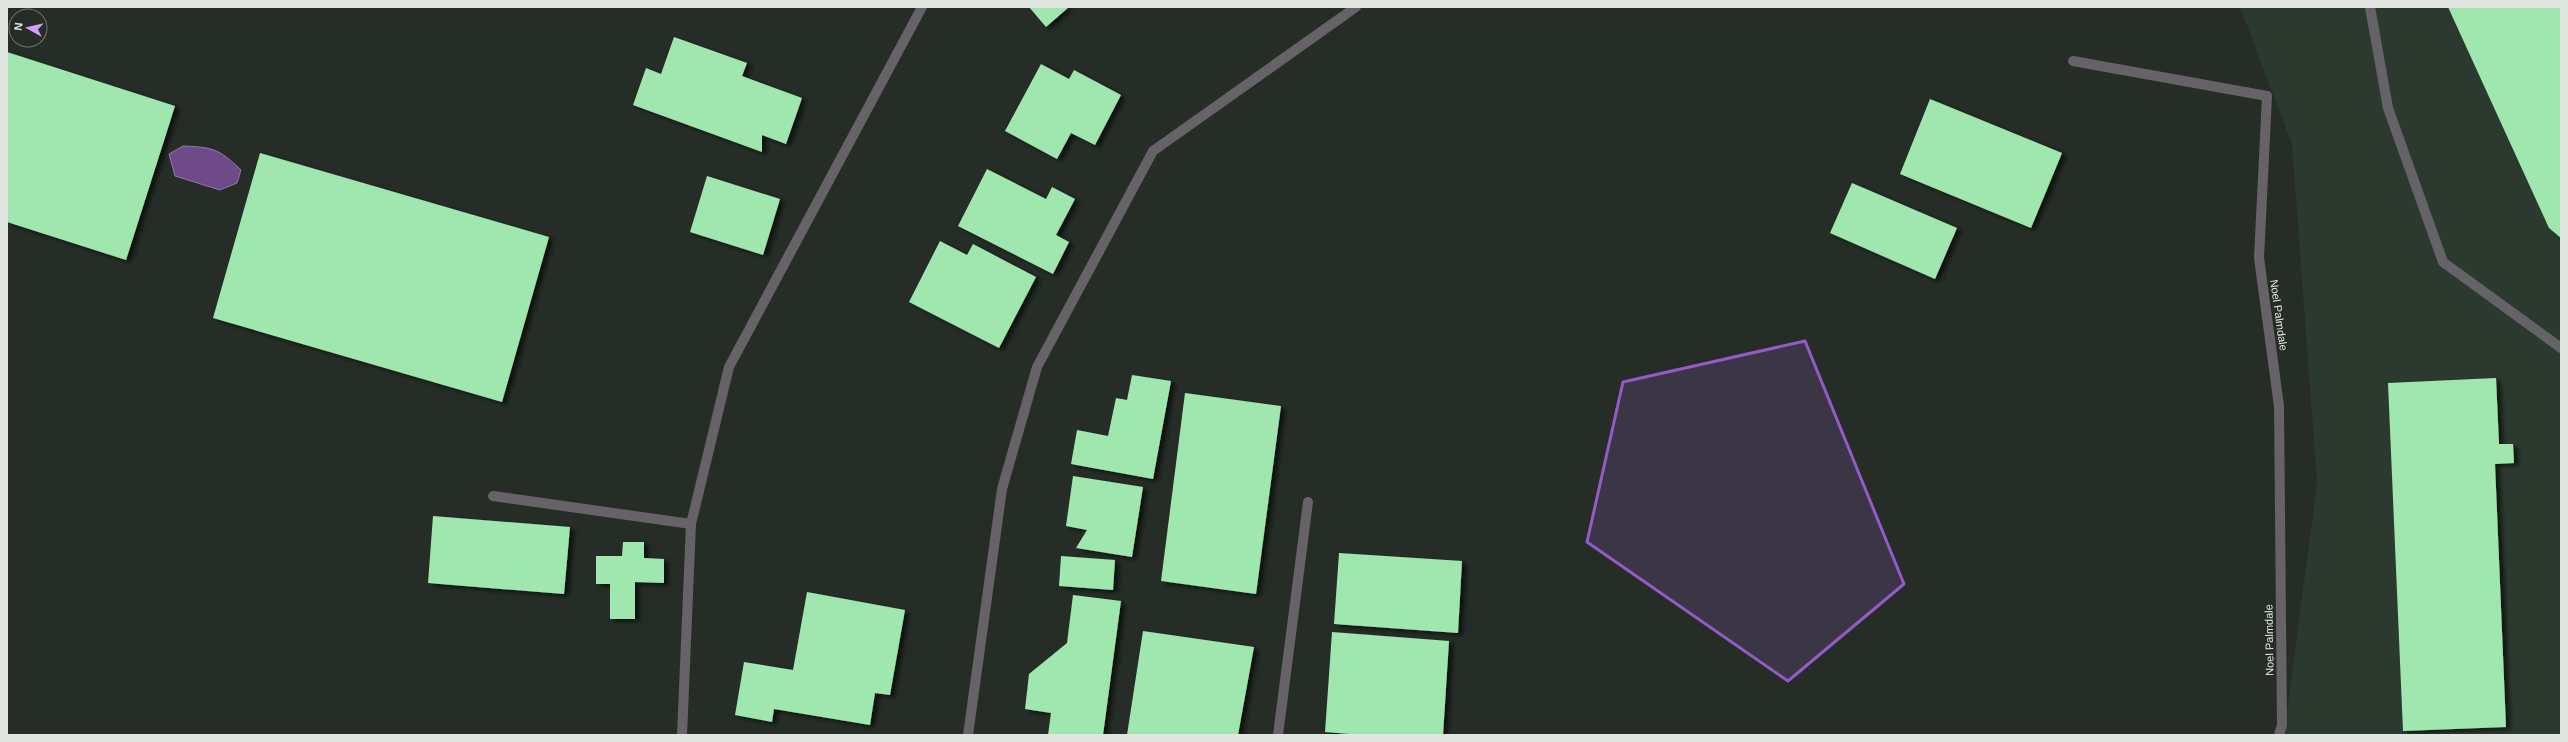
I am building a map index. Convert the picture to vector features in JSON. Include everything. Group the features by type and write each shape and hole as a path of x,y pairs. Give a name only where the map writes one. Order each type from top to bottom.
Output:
{"street":[{"path":"682,735 691,524 729,367 922,7"},
{"path":"968,735 1002,489 1041,360 1153,151 1356,7"},
{"path":"2370,7 2388,108 2443,262 2561,348"},
{"name":"Noel Palmdale","path":"2073,61 2267,96 2259,258 2279,406 2282,725 2279,735"},
{"path":"493,496 691,524"},
{"path":"1278,735 1308,502"}],"highlighted area":[{"path":"1805,341 1904,584 1788,681 1587,542 1623,382"}],"shaded area":[{"path":"2240,7 2561,7 2561,735 2284,735 2317,483 2292,144"},
{"path":"183,146 209,148 221,153 241,170 237,183 220,190 175,176 169,154"}],"building":[{"path":"1029,7 1069,7 1046,27"},
{"path":"2448,7 2561,7 2561,238 2549,228"},
{"path":"674,37 747,63 742,76 802,98 786,144 762,135 762,152 633,105 646,68 661,74"},
{"path":"7,52 175,106 126,260 7,222"},
{"path":"1041,64 1069,79 1074,70 1121,95 1095,145 1071,133 1057,159 1005,131"},
{"path":"1930,99 2062,153 2031,228 1900,174"},
{"path":"260,153 549,237 502,402 213,318"},
{"path":"987,169 1046,199 1052,187 1075,199 1056,235 1069,242 1053,274 958,226"},
{"path":"707,176 780,199 763,255 690,232"},
{"path":"1852,183 1957,228 1935,279 1830,233"},
{"path":"940,241 967,255 973,244 1036,277 999,348 909,302"},
{"path":"1132,375 1171,381 1153,479 1071,464 1077,430 1108,436 1116,398 1127,400"},
{"path":"2496,378 2499,444 2513,444 2514,463 2495,464 2506,727 2403,731 2388,383"},
{"path":"1185,393 1281,406 1256,594 1161,581"},
{"path":"1073,476 1143,487 1132,557 1076,548 1087,530 1066,526"},
{"path":"433,516 570,527 564,594 428,583"},
{"path":"623,542 644,542 644,558 664,559 664,583 635,582 635,619 610,619 610,584 596,584 596,556 622,556"},
{"path":"1339,553 1462,561 1458,633 1334,624"},
{"path":"1061,556 1115,560 1113,590 1059,586"},
{"path":"807,592 905,610 890,695 875,693 870,725 774,709 772,722 735,715 744,662 793,670"},
{"path":"1073,595 1121,601 1103,735 1048,735 1051,713 1025,709 1029,674 1067,643"},
{"path":"1143,631 1254,647 1238,735 1127,735"},
{"path":"1332,632 1449,641 1443,735 1363,735 1325,732"}]}
